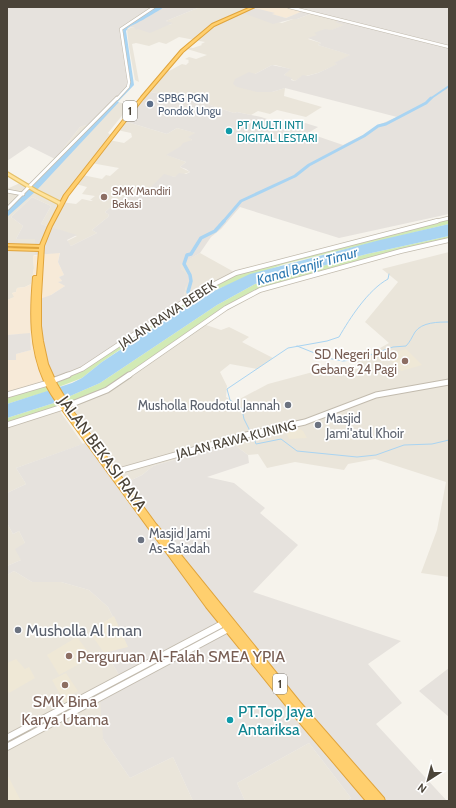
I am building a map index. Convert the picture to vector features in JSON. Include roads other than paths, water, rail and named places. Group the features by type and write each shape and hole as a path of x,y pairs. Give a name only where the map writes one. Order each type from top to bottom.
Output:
{"highway":[{"name":"1","path":"51,383 38,356 34,333 33,304 40,248 60,205 88,165 188,42 204,29 223,18 252,7"},
{"path":"7,245 40,248"},
{"path":"7,249 40,248"},
{"name":"JALAN BEKASI RAYA","path":"51,383 65,406 160,540 226,626 381,801"},
{"name":"JALAN BEKASI RAYA","path":"65,406 154,526 307,725 372,801"}],"main road":[{"path":"7,172 60,205"}],"street":[{"path":"7,209 31,188 129,84 121,28 154,7"},
{"path":"288,7 449,46"},
{"path":"292,7 449,46"},
{"path":"7,191 23,194"},
{"name":"JALAN RAWA BEBEK","path":"7,396 51,383 82,368 195,294 236,273 449,218"},
{"path":"7,425 65,406 107,390 226,308 260,290 401,251 449,240"},
{"name":"JALAN RAWA KUNING","path":"115,472 246,435 307,421 376,395 449,382"},
{"path":"7,738 226,626"},
{"path":"7,747 226,626"}],"water":[{"path":"154,7 164,7 137,23 121,29"},
{"path":"114,101 119,102 36,191 7,217 7,209"},
{"name":"Kanal Banjir Timur","path":"449,224 449,236 367,254 255,284 217,305 100,383 54,403 7,418 7,404 72,383 82,378 102,362 197,299 250,274 380,240"}],"waterway":[{"path":"111,108 132,85 124,31 126,27 132,23"},
{"path":"430,99 449,86"},
{"path":"223,222 241,201 295,176 309,165 364,136 378,126 386,124 426,103 430,99"},
{"path":"192,303 188,292 191,281 190,275 184,264 187,255 191,254 201,238 215,231 224,221"},
{"path":"298,346 327,341 339,337 348,321 360,305 373,290 388,279 389,274"},
{"path":"298,346 327,358 343,361 359,359 393,347 406,346 415,332 426,324 449,322"},
{"path":"250,431 244,419 242,409 230,400 227,389 288,348 298,346"},
{"path":"253,435 256,444 281,439 297,451 357,457 376,455 404,445 432,444 449,440"}],"place":[{"name":"SPBG PGN Pondok Ungu","path":"150,104"},
{"name":"PT MULTI INTI DIGITAL LESTARI","path":"229,131"},
{"name":"SMK Mandiri Bekasi","path":"104,197"},
{"name":"SD Negeri Pulo Gebang 24 Pagi","path":"405,361"},
{"name":"Musholla Roudotul Jannah","path":"288,405"},
{"name":"Masjid Jami'atul Khoir","path":"318,425"},
{"name":"Masjid Jami As-Sa'adah","path":"141,540"},
{"name":"Musholla Al Iman","path":"18,630"},
{"name":"Perguruan Al-Falah SMEA YPIA","path":"69,656"},
{"name":"SMK Bina Karya Utama","path":"65,685"},
{"name":"PT.Top Jaya Antariksa","path":"230,720"}]}
